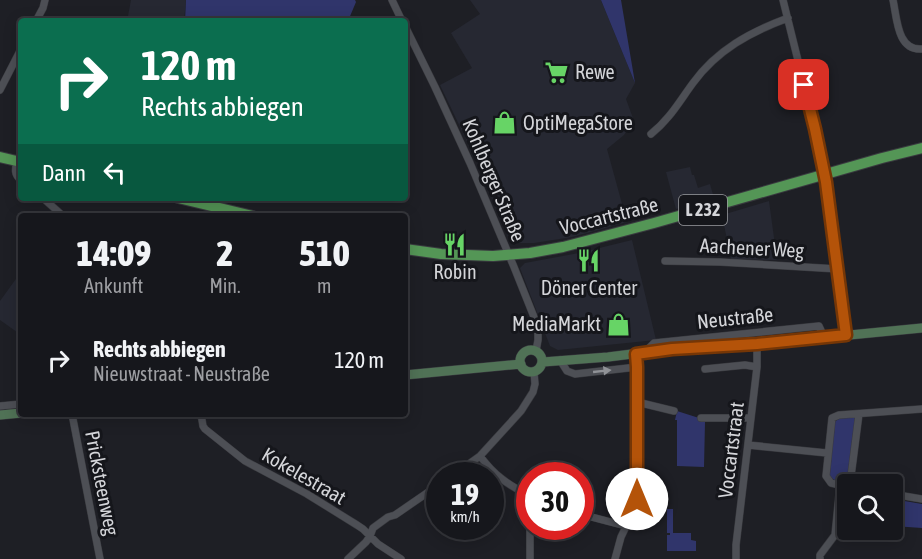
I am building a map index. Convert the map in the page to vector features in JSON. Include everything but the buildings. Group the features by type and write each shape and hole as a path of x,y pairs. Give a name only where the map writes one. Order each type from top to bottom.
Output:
{"main road":[{"name":"Voccartstraße","path":"408,249 453,255 509,255 563,247 922,148"},
{"path":"0,157 18,162"},
{"path":"190,201 240,213"}],"street":[{"path":"38,18 45,0"},
{"path":"392,0 401,18"},
{"path":"783,0 824,174 846,335"},
{"path":"893,0 903,40 911,47 922,49"},
{"path":"651,134 664,124 693,82 718,55 753,33 788,18"},
{"name":"Kohlberger Straße","path":"408,32 470,163 538,327 536,351"},
{"path":"0,90 18,55"},
{"path":"46,201 60,213"},
{"name":"Aachener Weg","path":"665,261 838,269"},
{"name":"Neustraße","path":"640,353 654,343 819,326 824,338"},
{"path":"543,362 922,328"},
{"name":"Voccartstraat","path":"736,559 757,367 757,344"},
{"path":"532,350 540,354 543,362 534,372 526,371 521,364 521,358 525,352 532,350"},
{"path":"615,559 621,537 637,499 637,367 640,353"},
{"path":"560,360 567,371 575,374 637,367"},
{"path":"408,375 521,364"},
{"path":"705,369 745,365 757,367"},
{"path":"472,462 480,456 521,411 533,392 534,372"},
{"path":"637,402 674,411"},
{"path":"0,406 18,404"},
{"path":"837,484 831,483 826,476 832,418 839,415 922,409"},
{"path":"0,415 18,413"},
{"path":"848,474 859,414"},
{"name":"Pricksteenweg","path":"73,417 100,559"},
{"name":"Kokelestraat","path":"202,417 205,429 238,457 307,494 363,529 378,544 401,559"},
{"path":"701,418 751,418"},
{"path":"748,445 828,453"},
{"path":"480,456 495,474 516,488"},
{"path":"348,559 370,536 373,528 426,494"},
{"path":"903,496 922,499"},
{"path":"594,518 626,526"},
{"path":"820,559 820,555 835,535 837,526"},
{"path":"530,540 530,559"}],"shaded area":[{"path":"131,0 186,0 184,18 128,18"},
{"path":"186,0 355,0 356,2 349,18 185,18"},
{"path":"470,0 601,0 635,83 626,99 634,121 624,135 607,149 627,222 572,237 534,243 517,243 507,235 476,160 440,85 472,68 451,33 480,14"},
{"path":"601,0 621,0 635,83"},
{"path":"690,167 698,188 710,184 714,198 676,209 666,172"},
{"path":"769,201 777,260 731,259 722,215"},
{"path":"632,240 656,340 558,350 550,346 520,268 525,263"},
{"path":"18,276 18,333 0,320 0,301"},
{"path":"677,411 699,418 700,422 705,422 704,467 677,466 677,420 675,420"},
{"path":"856,417 849,474 837,474 837,481 828,474 834,422 840,418"},
{"path":"903,501 922,504 922,528 903,527"},
{"path":"667,509 673,509 673,533 691,533 691,540 696,541 696,551 667,551 667,535 670,533 667,533"}],"place":[{"name":"Rewe","path":"557,72"},
{"name":"OptiMegaStore","path":"505,123"},
{"name":"Robin","path":"455,245"},
{"name":"Döner Center","path":"589,261"},
{"name":"MediaMarkt","path":"619,324"}],"route":[{"path":"637,499 636,354 846,335 826,182 804,85"}]}
